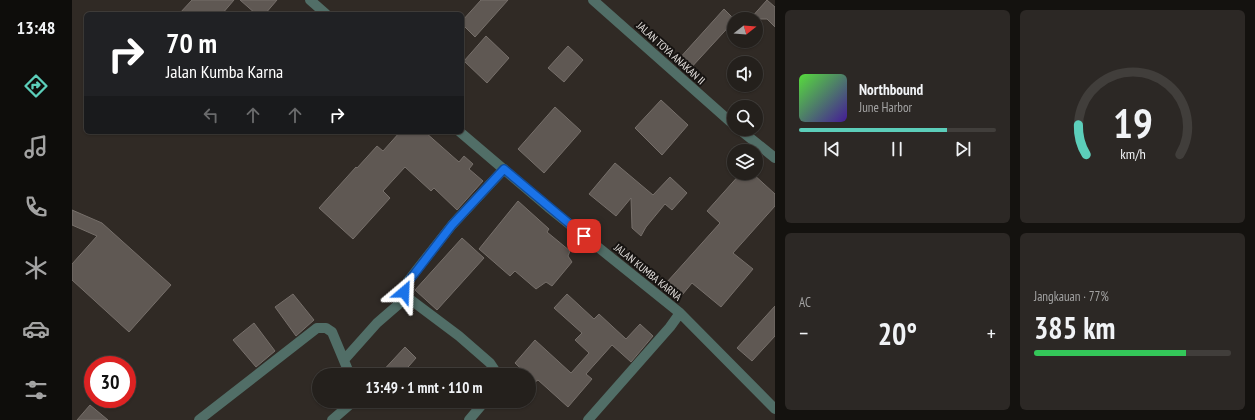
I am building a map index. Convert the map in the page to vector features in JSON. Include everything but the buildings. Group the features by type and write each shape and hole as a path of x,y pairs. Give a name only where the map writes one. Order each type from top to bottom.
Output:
{"street":[{"path":"310,0 324,12"},
{"name":"JALAN TOYA ANAKAN II","path":"593,0 727,119"},
{"name":"JALAN KUMBA KARNA","path":"462,134 548,207 680,313 775,409"},
{"path":"748,136 775,158"},
{"path":"493,368 490,363 469,345 407,297 404,292 408,282 452,225 504,169"},
{"path":"344,360 377,324 407,297"},
{"path":"588,420 670,327 680,313"},
{"path":"199,420 317,328 326,328 332,332 347,368"},
{"path":"332,420 346,408"},
{"path":"469,420 479,408"}],"route":[{"path":"404,292 408,282 452,225 504,169 584,236"}]}
